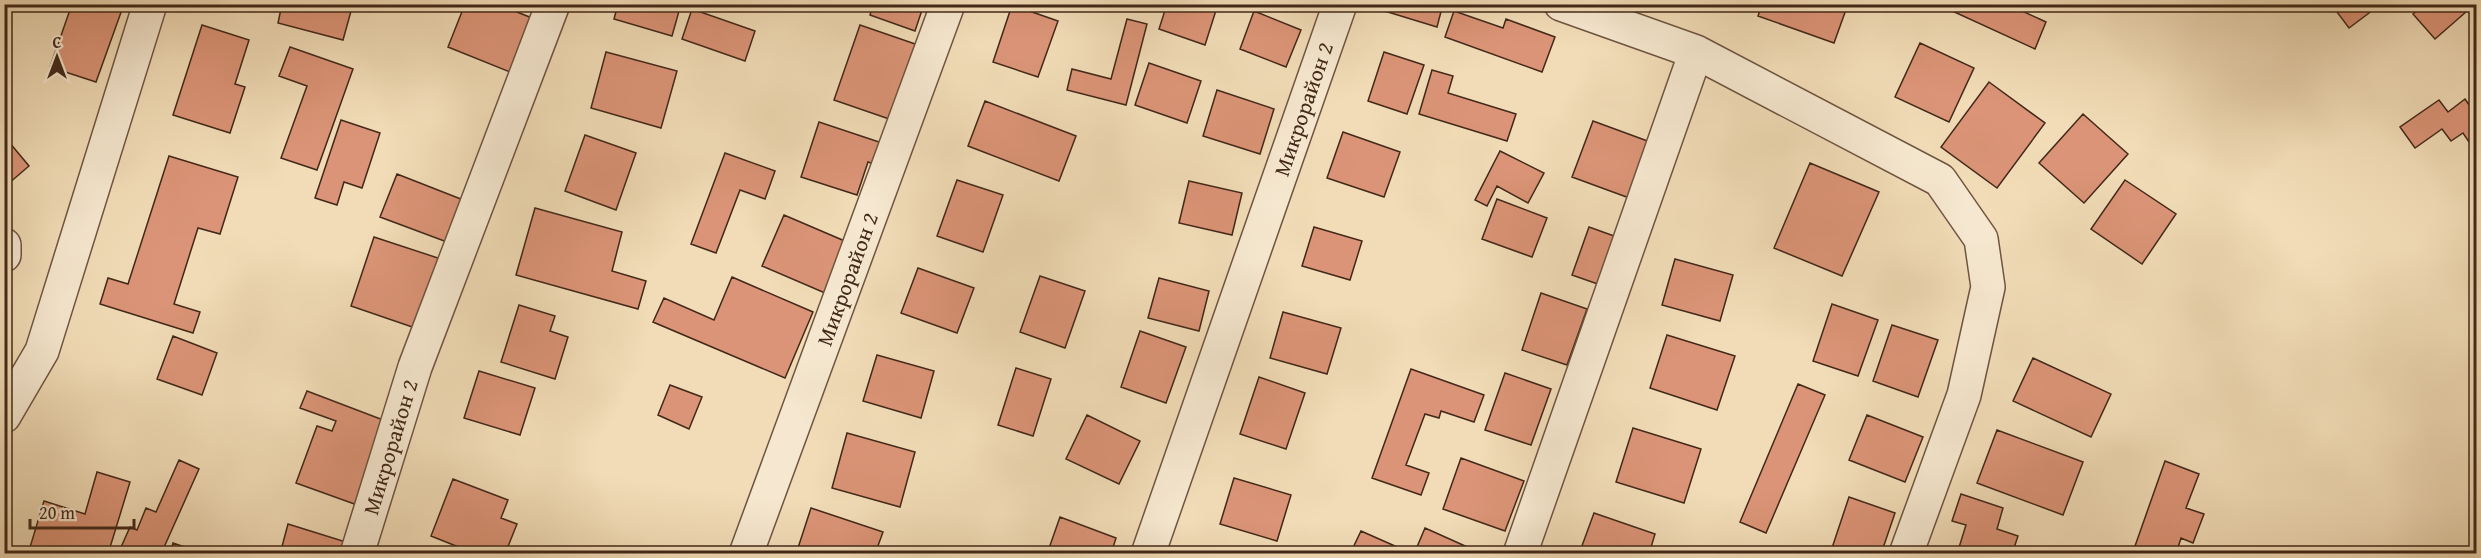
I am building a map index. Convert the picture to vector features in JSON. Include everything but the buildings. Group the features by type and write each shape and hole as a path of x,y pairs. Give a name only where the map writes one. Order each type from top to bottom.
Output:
{"street":[{"path":"4,416 42,351 150,4"},
{"name":"Микрорайон 2","path":"357,554 415,367 553,4"},
{"name":"Микрорайон 2","path":"746,554 948,4"},
{"name":"Микрорайон 2","path":"1148,554 1340,4"},
{"path":"1561,4 1696,52 1940,180 1981,240 1988,287 1964,395 1906,554"},
{"path":"1520,554 1696,52"},
{"path":"4,245 4,255"}]}
